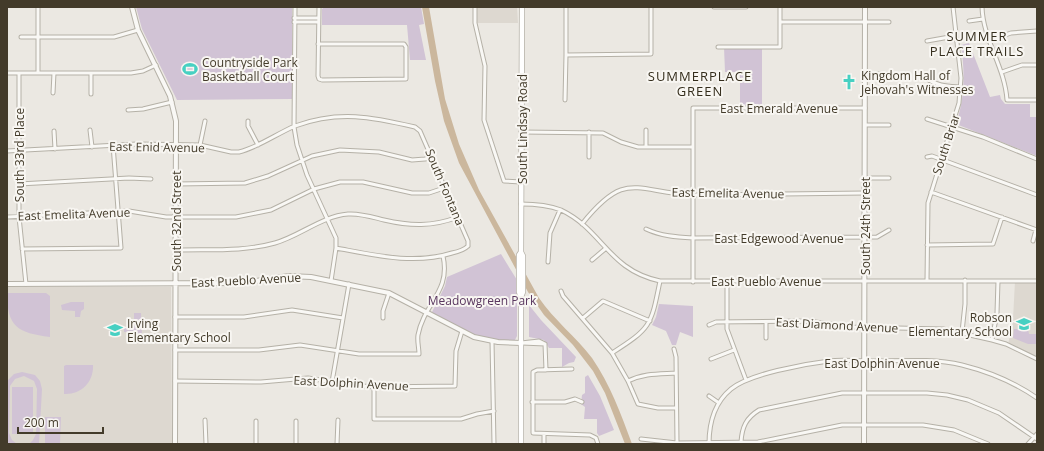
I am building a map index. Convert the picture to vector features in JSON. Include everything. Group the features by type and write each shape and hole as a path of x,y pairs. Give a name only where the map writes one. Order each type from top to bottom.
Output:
{"main road":[{"name":"South Lindsay Road","path":"521,296 519,292 519,259 521,252 522,7"},
{"name":"South Lindsay Road","path":"520,444 521,296 523,287 523,256 521,252"}],"street":[{"path":"38,7 38,73"},
{"name":"South 32nd Street","path":"132,7 138,30 156,65 172,102 176,122 175,444"},
{"path":"295,7 294,127 302,159 314,189 329,218 336,238 331,281"},
{"path":"318,44 406,45 406,79 319,79 318,44 318,20 319,7"},
{"path":"475,7 475,24 485,66 484,120 504,181 521,182"},
{"path":"565,100 566,7"},
{"path":"566,55 651,54 651,7"},
{"path":"714,7 746,7"},
{"path":"718,48 780,47 780,7"},
{"name":"South 24th Street","path":"864,444 865,7"},
{"name":"South Briar","path":"927,281 927,210 930,192 952,127 959,103 961,87 953,7"},
{"path":"982,7 988,41 1002,72 1007,100 1037,100"},
{"path":"968,21 983,19"},
{"path":"294,20 318,20"},
{"path":"780,22 889,22"},
{"path":"21,37 114,37 138,30"},
{"path":"988,41 1012,32 1037,31"},
{"path":"927,41 955,36"},
{"path":"7,73 137,72 156,65"},
{"path":"1002,72 1022,65 1037,65"},
{"name":"South 33rd Place","path":"19,73 19,217 26,284"},
{"path":"54,73 54,93"},
{"path":"91,73 91,94"},
{"path":"865,74 889,74"},
{"path":"927,79 932,83 961,87"},
{"path":"128,110 143,109 172,102"},
{"name":"East Emerald Avenue","path":"693,147 693,108 865,108"},
{"name":"East Enid Avenue","path":"7,151 114,145 176,144 200,145 231,152 247,150 294,127 309,122 347,116 370,117 419,129"},
{"path":"928,119 1037,159"},
{"path":"200,145 205,121"},
{"path":"248,121 248,126 258,145"},
{"path":"865,125 889,125"},
{"name":"South Fontana","path":"419,129 470,246 443,256"},
{"path":"54,130 55,149"},
{"path":"90,130 92,147"},
{"path":"646,130 646,147"},
{"path":"522,132 603,133 630,145 646,147 693,147 693,282"},
{"path":"589,132 589,157"},
{"path":"22,249 120,248 114,145"},
{"path":"176,184 245,183 268,176 302,159 340,150 379,152 412,160 432,157"},
{"path":"926,157 932,156 941,159 1037,195"},
{"path":"19,184 116,178 151,179"},
{"path":"865,178 889,178"},
{"name":"East Emelita Avenue","path":"7,217 132,211 164,217 236,217 256,214 278,207 314,189 340,182 363,182 412,193 429,193 444,188"},
{"name":"East Emelita Avenue","path":"582,224 602,200 617,191 640,186 677,194 693,195 865,194"},
{"path":"930,192 1037,230 1033,241"},
{"name":"East Pueblo Avenue","path":"521,204 542,205 560,210 582,224 605,249 632,271 660,280 693,282 965,280 1037,281"},
{"path":"548,262 550,232 560,210"},
{"path":"176,250 240,249 261,246 301,232 329,218 349,214 362,214 416,226 458,217"},
{"path":"927,245 993,244 1002,218"},
{"name":"East Edgewood Avenue","path":"646,228 655,233 675,237 693,238 865,238 876,237 889,230"},
{"path":"175,350 259,350 300,345 359,354 419,354 418,336 427,312 438,294 445,277 446,268 443,256 415,259 390,258 336,248"},
{"path":"592,260 605,249"},
{"name":"East Pueblo Avenue","path":"7,284 242,283 289,276 350,284 389,293 462,332 492,341 521,343 536,341 545,344 546,370"},
{"path":"612,353 637,337 650,321 655,308 660,280"},
{"path":"962,332 965,304 965,280"},
{"path":"709,443 710,424 719,403 730,390 746,380 727,329 727,281"},
{"path":"992,340 998,313 998,281"},
{"path":"332,382 350,284"},
{"path":"561,291 563,296 612,353 628,381 638,404 658,408 676,408"},
{"path":"383,318 383,311 389,293"},
{"path":"583,318 603,301 650,321"},
{"path":"175,317 244,317 292,310 343,318"},
{"name":"East Diamond Avenue","path":"709,324 727,322 808,321 864,328 932,328 962,332 1006,344 1037,359"},
{"path":"766,322 766,338"},
{"name":"East Dolphin Avenue","path":"175,382 261,382 308,378 374,387 455,386 455,360 458,342 462,332"},
{"path":"492,341 491,365 494,411 494,444"},
{"path":"674,349 676,374 676,443"},
{"path":"711,359 734,350"},
{"name":"East Dolphin Avenue","path":"746,380 830,361 922,361 961,365 993,374 1020,387 1037,398"},
{"path":"572,369 534,371 532,402 533,433 544,435 594,436 598,444"},
{"path":"628,381 637,376 649,374 676,374"},
{"path":"374,387 374,419 462,419 477,414 494,411"},
{"path":"740,442 742,427 751,415 759,410 842,393 927,393 947,395 968,400 999,413 1036,437 1028,444"},
{"path":"709,396 719,403"},
{"path":"532,402 565,402 575,399 582,402"},
{"path":"205,420 206,444"},
{"path":"337,444 338,420"},
{"path":"256,421 256,444"},
{"path":"296,421 296,444"},
{"path":"642,439 676,443 770,441 842,425 939,426 966,433 988,444"},
{"path":"544,435 544,444"}],"shaded area":[{"path":"422,7 429,7 445,99 459,144 479,190 539,298 551,314 592,358 615,400 632,444 625,444 605,393 593,371 573,345 544,315 528,292 459,163 444,121 435,81"},
{"path":"477,7 517,7 518,23 477,23"},
{"name":"Robson Elementary School","path":"1015,281 1037,281 1037,359 1008,345 1013,319"},
{"path":"7,287 171,287 172,444 7,444"}],"green space":[{"path":"136,7 292,7 292,99 177,100 142,29"},
{"path":"324,7 421,7 424,24 419,25 426,60 410,60 407,25 322,25 322,9"},
{"path":"969,43 990,97 1000,95 1005,104 1030,104 1030,117 1037,117 1037,156 956,124 963,95 961,45"},
{"path":"724,47 762,47 762,108 740,108 740,72 725,72"},
{"name":"Meadowgreen Park","path":"501,254 517,280 517,336 515,340 493,340 471,334 432,312 445,286 447,277"},
{"path":"7,293 46,293 50,296 50,337 30,333 16,326 9,314"},
{"path":"71,302 84,302 84,309 81,311 80,317 75,317 75,311 62,310 61,305"},
{"path":"659,304 693,306 693,337 680,332 676,345 672,345 666,331 652,325 656,317"},
{"path":"529,305 576,357 574,362 562,367 562,348 549,348 544,340 529,337"},
{"path":"134,313 141,313 142,335 136,336 136,341 128,341 128,332 124,332 124,328 132,328 132,324 134,324"},
{"path":"1014,329 1028,329 1029,334 1036,334 1036,344 1028,344 1013,338"},
{"path":"93,365 93,371 89,382 81,390 70,394 64,394 64,366"},
{"path":"22,372 35,375 40,381 42,389 39,444 29,444 36,434 37,389 34,381 24,376 15,379 10,386 9,433 12,440 17,444 9,444 7,441 7,381 14,374"},
{"path":"588,375 600,396 614,430 599,436 597,433 597,419 584,419 585,407 581,404 582,395 585,393 585,377"},
{"path":"12,387 33,387 33,434 12,434"},
{"path":"45,417 61,417 60,444 45,444"}],"place":[{"name":"Countryside Park Basketball Court","path":"190,69"},
{"name":"Kingdom Hall of Jehovah's Witnesses","path":"849,82"},
{"name":"Robson Elementary School","path":"1024,324"},
{"name":"Irving Elementary School","path":"115,330"}],"district":[{"name":"SUMMER PLACE TRAILS","path":"977,44"},
{"name":"SUMMERPLACE GREEN","path":"700,84"}]}
